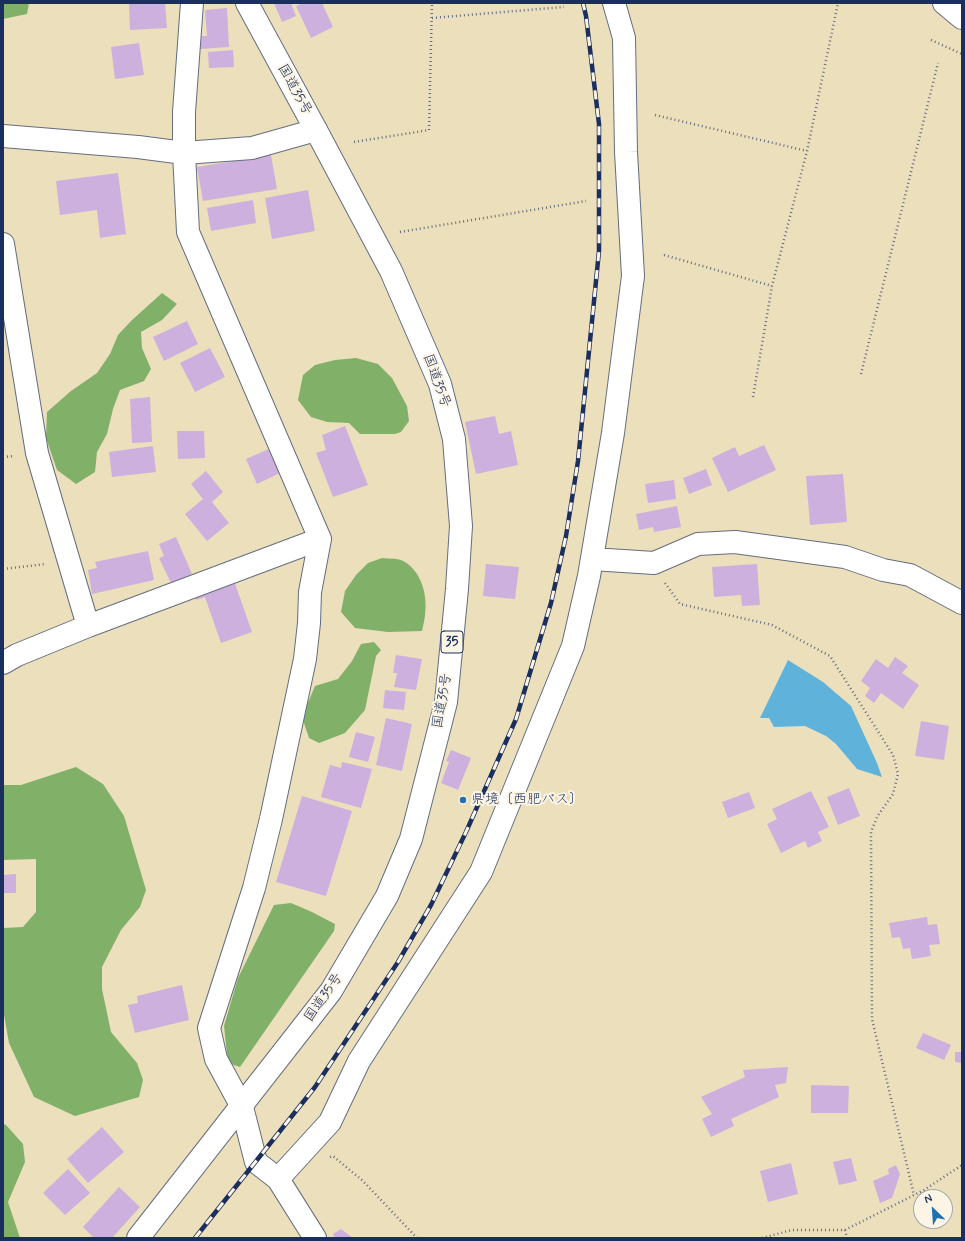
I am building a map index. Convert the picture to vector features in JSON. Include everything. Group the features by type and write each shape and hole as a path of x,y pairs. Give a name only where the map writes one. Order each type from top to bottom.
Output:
{"main road":[{"path":"192,3 184,112 184,153 188,232 320,539 310,592 305,659 271,819 254,888 209,1028 216,1059 242,1106 256,1162 278,1179 315,1238"},
{"name":"国道35号","path":"138,1238 331,991 387,896 411,840 446,702 457,589 461,526 454,439 440,384 390,271 247,3"},
{"path":"278,1179 330,1122 359,1061 481,872 573,646 592,558 613,433 633,276 626,152 624,38 614,3"},
{"path":"944,3 962,18"},
{"path":"3,136 138,147 184,153 252,148 316,130"},
{"path":"3,244 37,453 88,626"},
{"path":"3,663 17,655 88,626 320,539"},
{"path":"592,558 654,563 698,544 735,542 845,557 883,570 910,576 962,603"}],"path":[{"path":"354,142 429,130 432,3"},
{"path":"753,397 772,286 807,150 838,3"},
{"path":"432,18 564,8"},
{"path":"930,40 962,54"},
{"path":"861,374 938,63"},
{"path":"655,115 807,150"},
{"path":"400,232 586,201"},
{"path":"664,255 772,286"},
{"path":"654,563 669,590 680,604 772,625 830,656 893,755 898,774 893,794 877,817 871,832 872,1020 913,1191"},
{"path":"3,569 48,564"},
{"path":"295,1160 333,1156 363,1181 418,1238"},
{"path":"926,1189 962,1165"},
{"path":"762,1238 792,1230 845,1230 913,1196"},
{"path":"845,1230 847,1238"}],"green space":[{"path":"3,3 29,3 27,14 3,19"},
{"path":"162,293 177,304 162,320 141,332 142,348 151,369 144,381 120,390 113,409 107,434 97,452 95,472 76,484 57,470 46,438 47,412 71,391 97,373 110,354 118,335"},
{"path":"356,358 378,364 392,378 407,406 409,421 401,432 395,434 360,434 349,423 327,422 311,417 298,400 303,375 315,365 335,360"},
{"path":"382,558 396,559 406,562 421,581 426,602 422,631 388,632 355,628 341,612 345,591 356,575 368,563"},
{"path":"374,642 381,650 376,656 365,710 345,733 319,743 309,738 302,717 315,686 338,679 352,661 361,644"},
{"path":"76,767 103,784 124,816 146,890 140,907 121,930 102,967 102,989 111,1032 137,1063 143,1080 139,1097 75,1116 34,1097 9,1043 3,1009 3,928 23,927 36,912 36,859 3,860 3,785 21,785"},
{"path":"291,903 335,924 334,931 240,1067 228,1063 224,1026 238,978 274,905"},
{"path":"3,1124 6,1125 23,1144 25,1162 8,1202 20,1238 3,1238"}],"water":[{"path":"788,660 823,682 851,706 882,777 857,769 836,744 826,736 805,726 774,727 769,718 760,718"}],"building":[{"path":"129,3 165,3 167,28 130,30"},
{"path":"274,3 291,3 296,16 282,22"},
{"path":"303,3 322,3 333,27 311,38 296,6"},
{"path":"227,8 229,47 200,49 199,36 207,36 205,10"},
{"path":"139,43 144,75 115,79 111,47"},
{"path":"233,50 234,67 209,68 208,52"},
{"path":"271,155 277,189 203,201 197,167"},
{"path":"118,173 126,234 100,238 97,210 60,215 56,181"},
{"path":"308,190 315,231 272,239 265,198"},
{"path":"253,200 256,223 211,231 207,208"},
{"path":"187,321 198,344 164,361 153,337"},
{"path":"210,348 225,377 195,392 180,363"},
{"path":"150,397 152,442 132,443 130,399"},
{"path":"495,416 499,434 511,431 518,465 476,474 465,422"},
{"path":"345,426 368,485 333,497 316,453 326,450 322,435"},
{"path":"177,431 204,431 205,458 178,459"},
{"path":"764,445 776,470 728,492 712,458 735,447 739,456"},
{"path":"153,446 156,472 112,477 109,452"},
{"path":"271,448 282,472 257,484 246,459"},
{"path":"706,469 712,485 689,494 683,478"},
{"path":"206,471 223,492 212,502 229,523 207,541 185,514 203,499 191,484"},
{"path":"843,474 847,522 810,525 806,476"},
{"path":"674,480 676,499 648,503 645,484"},
{"path":"677,506 681,527 654,532 653,527 639,530 636,514"},
{"path":"176,537 192,574 171,583 159,558 164,556 159,544"},
{"path":"148,551 154,580 92,594 88,570 97,568 95,562"},
{"path":"486,564 519,567 515,599 483,596"},
{"path":"757,564 760,605 742,606 741,595 714,597 712,567"},
{"path":"233,578 252,632 221,643 205,597 196,600 193,592"},
{"path":"396,655 422,659 416,690 394,687 397,673 393,673"},
{"path":"895,657 908,666 902,673 919,685 903,709 881,693 874,703 865,696 870,688 861,681 876,659 888,668"},
{"path":"385,690 406,692 404,710 383,708"},
{"path":"386,718 412,724 402,771 376,765"},
{"path":"921,721 949,726 944,760 915,756"},
{"path":"356,732 375,737 368,762 349,757"},
{"path":"451,750 471,758 458,790 441,783 449,762 446,761"},
{"path":"342,762 372,769 361,808 321,797 330,765 341,768"},
{"path":"849,788 860,816 838,825 827,797"},
{"path":"811,791 829,827 818,832 822,841 808,848 805,841 781,853 767,824 777,819 772,809"},
{"path":"749,792 755,808 728,818 722,802"},
{"path":"302,796 352,811 326,896 276,882"},
{"path":"16,874 16,893 3,893 3,875"},
{"path":"927,917 928,925 937,924 940,944 929,945 931,956 912,959 910,948 903,949 900,937 892,938 889,923"},
{"path":"182,985 189,1020 135,1033 128,1005 138,1003 137,996"},
{"path":"923,1033 951,1045 944,1060 916,1048"},
{"path":"955,1052 962,1052 962,1063 955,1062"},
{"path":"788,1067 786,1083 775,1085 779,1097 731,1119 734,1126 711,1137 702,1119 712,1114 701,1097 745,1077 743,1070"},
{"path":"811,1085 849,1086 848,1113 811,1113"},
{"path":"102,1127 124,1152 88,1183 67,1159"},
{"path":"851,1158 857,1181 839,1185 833,1162"},
{"path":"791,1163 798,1194 768,1202 760,1171"},
{"path":"896,1165 900,1174 892,1198 880,1203 873,1181 889,1174 888,1169"},
{"path":"68,1169 90,1193 65,1215 43,1193"},
{"path":"119,1187 140,1207 112,1238 94,1238 83,1227"},
{"path":"341,1229 353,1238 335,1238 333,1234"}],"railway":[{"path":"195,1238 315,1087 398,962 431,905 466,832 516,719 551,603 566,536 578,461 599,251 599,124 586,16 583,3"}],"place":[{"name":"県境〔西肥バス〕","path":"463,800"}]}
